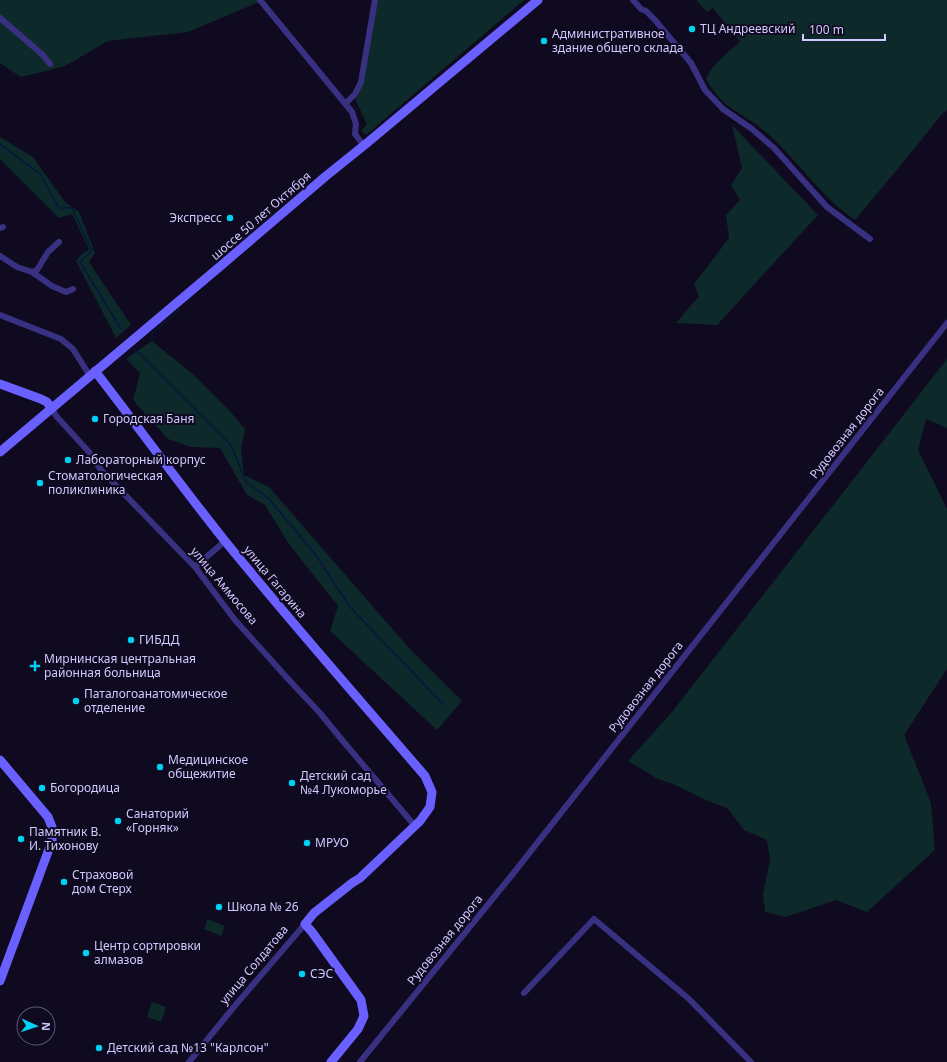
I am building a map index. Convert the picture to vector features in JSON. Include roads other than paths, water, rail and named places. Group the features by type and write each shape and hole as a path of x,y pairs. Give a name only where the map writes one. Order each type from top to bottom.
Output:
{"street":[{"path":"260,0 352,112 356,124 355,134 364,146"},
{"path":"345,104 355,94 361,82 374,0"},
{"name":"шоссе 50 лет Октября","path":"0,452 326,176 538,0"},
{"path":"633,0 641,9 646,11 655,20 691,63 705,90 723,109 752,128 774,148 826,207 870,239"},
{"path":"0,18 43,55 50,64"},
{"path":"32,272 37,270 48,252 58,242"},
{"path":"0,256 17,267 32,272 52,286 66,292 73,289"},
{"name":"улица Гагарина","path":"0,315 61,339 73,350 135,424 225,541 425,776 432,792 430,807"},
{"name":"Рудовозная дорога","path":"360,1062 512,875 947,323"},
{"name":"улица Аммосова","path":"0,384 47,402 57,417 89,452 101,470 195,568 235,620 323,717 415,826"},
{"path":"195,568 225,541"},
{"path":"0,760 48,818 52,827 52,841 0,981"},
{"name":"улица Солдатова","path":"189,1062 314,913 360,878 415,826 430,807"},
{"path":"524,993 594,919 689,999 752,1062"},
{"path":"305,924 361,1000 364,1016 358,1029 331,1062"}],"waterway":[{"path":"0,144 40,174 59,208 72,208 92,251 80,262 121,329"},
{"path":"152,341 152,333 179,310"},
{"path":"135,349 231,445 246,482 269,499 316,555 350,607 443,704"}],"place":[{"name":"ТЦ Андреевский","path":"692,29"},
{"name":"Административное здание общего склада","path":"544,41"},
{"name":"Экспресс","path":"230,218"},
{"name":"Городская Баня","path":"95,419"},
{"name":"Лабораторный корпус","path":"68,460"},
{"name":"Стоматологическая поликлиника","path":"40,483"},
{"name":"ГИБДД","path":"131,640"},
{"name":"Мирнинская центральная районная больница","path":"35,666"},
{"name":"Паталогоанатомическое отделение","path":"76,701"},
{"name":"Медицинское общежитие","path":"160,767"},
{"name":"Детский сад №4 Лукоморье","path":"292,783"},
{"name":"Богородица","path":"42,788"},
{"name":"Санаторий «Горняк»","path":"118,821"},
{"name":"Памятник В. И. Тихонову","path":"21,839"},
{"name":"МРУО","path":"307,843"},
{"name":"Страховой дом Стерх","path":"64,882"},
{"name":"Школа № 26","path":"219,907"},
{"name":"Центр сортировки алмазов","path":"86,953"},
{"name":"СЭС","path":"302,974"},
{"name":"Детский сад №13 \"Карлсон\"","path":"99,1048"}]}
